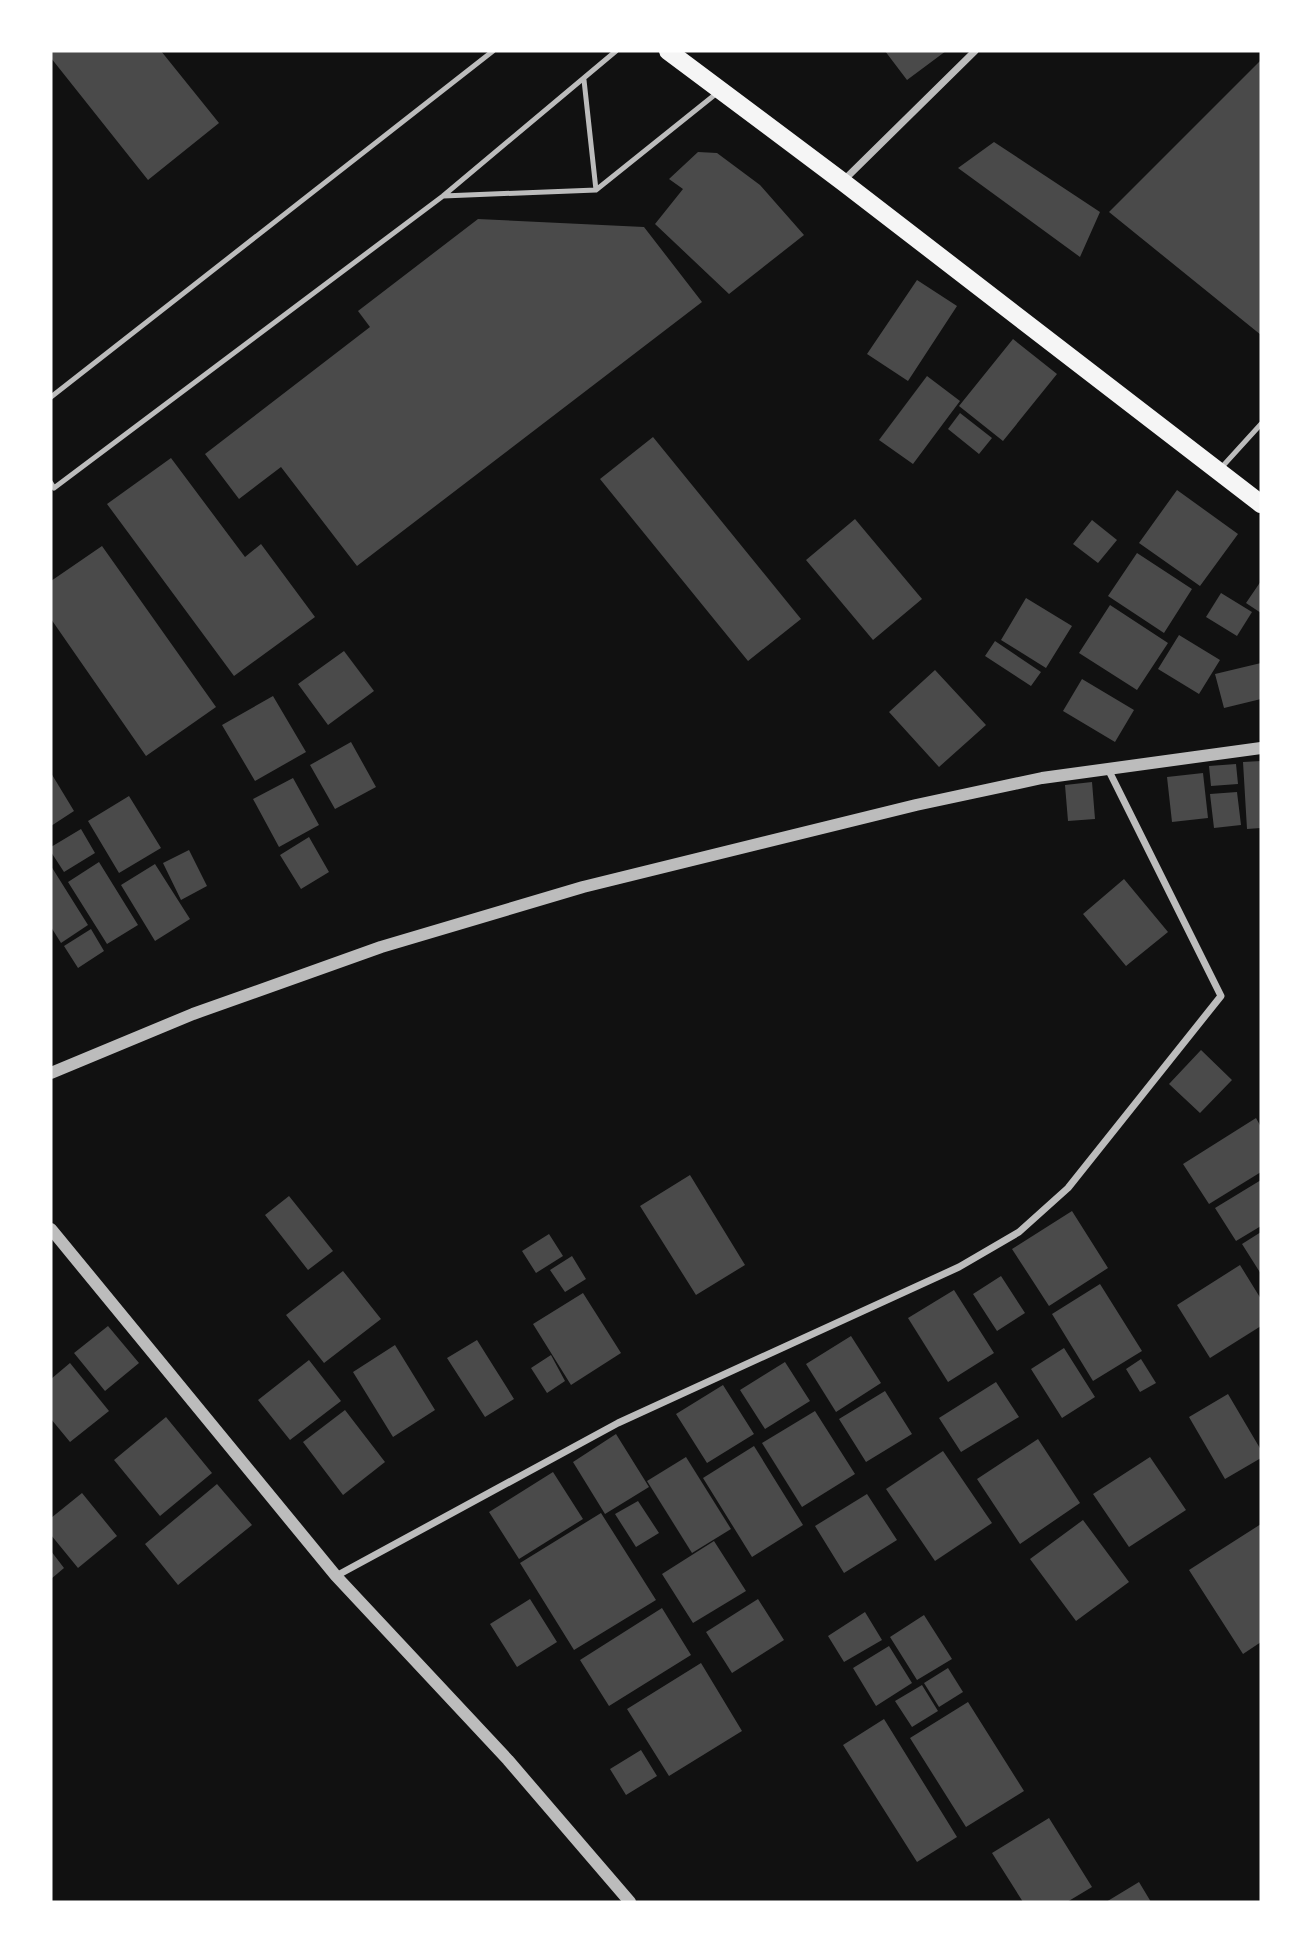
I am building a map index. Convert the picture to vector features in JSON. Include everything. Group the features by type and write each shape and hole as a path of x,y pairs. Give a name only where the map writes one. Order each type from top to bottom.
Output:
{"main road":[{"path":"668,51 843,182 1261,504"}],"street":[{"path":"843,182 975,51"},
{"path":"51,1073 193,1014 369,952 583,887 916,805 1042,778 1261,748"},
{"path":"336,1576 618,1423 959,1267 1019,1232 1068,1188 1221,996 1108,769"},
{"path":"51,1229 336,1576 508,1760 630,1902"}],"lane":[{"path":"51,397 493,51"},
{"path":"51,484 54,488 443,196 616,51"},
{"path":"584,80 596,190"},
{"path":"443,196 596,190 720,90"},
{"path":"1218,470 1261,425"}],"building":[{"path":"51,51 161,51 219,123 148,180 51,58"},
{"path":"885,51 946,51 907,80"},
{"path":"1261,60 1261,335 1109,212"},
{"path":"994,142 1100,212 1080,257 958,168"},
{"path":"698,152 717,153 760,185 804,235 729,294 655,224 683,189 669,179"},
{"path":"478,219 644,227 702,302 357,566 281,467 239,499 205,454 370,327 358,311"},
{"path":"917,280 957,306 908,381 867,354"},
{"path":"1013,339 1057,374 1003,441 959,406"},
{"path":"927,376 960,401 913,464 879,440"},
{"path":"960,413 992,438 979,454 948,429"},
{"path":"653,437 801,619 748,661 600,479"},
{"path":"171,458 245,557 261,544 315,617 234,676 107,504"},
{"path":"1177,490 1238,534 1200,586 1139,543"},
{"path":"855,519 922,599 873,640 806,560"},
{"path":"1092,520 1117,540 1098,563 1073,544"},
{"path":"102,546 216,707 146,756 51,619 51,581"},
{"path":"1137,553 1192,589 1164,633 1108,596"},
{"path":"1261,581 1261,613 1246,603"},
{"path":"1221,593 1252,612 1237,636 1206,617"},
{"path":"1026,598 1072,626 1046,668 1001,640"},
{"path":"1110,605 1168,643 1137,690 1079,653"},
{"path":"1179,635 1220,660 1199,694 1158,669"},
{"path":"995,641 1041,672 1031,686 985,656"},
{"path":"344,651 374,691 328,725 298,684"},
{"path":"1261,663 1261,699 1224,708 1215,674"},
{"path":"935,670 986,725 939,767 889,712"},
{"path":"1082,679 1134,710 1115,742 1063,711"},
{"path":"273,696 306,752 255,781 222,725"},
{"path":"351,742 376,787 335,809 310,765"},
{"path":"1261,761 1261,828 1247,829 1243,762"},
{"path":"1236,764 1238,784 1211,786 1209,766"},
{"path":"51,773 74,811 51,826"},
{"path":"1203,773 1208,818 1172,822 1167,777"},
{"path":"293,778 319,825 279,847 253,799"},
{"path":"1092,782 1095,819 1068,821 1065,785"},
{"path":"1237,792 1241,825 1214,828 1210,794"},
{"path":"129,796 161,848 119,873 88,821"},
{"path":"81,829 95,853 64,872 51,852 51,847"},
{"path":"309,837 329,872 301,889 280,855"},
{"path":"189,850 207,886 181,900 163,863"},
{"path":"99,862 138,925 107,944 68,882"},
{"path":"155,864 190,919 155,941 121,885"},
{"path":"51,866 88,925 61,943 51,927"},
{"path":"1124,879 1168,932 1126,966 1083,914"},
{"path":"91,929 104,951 78,968 64,946"},
{"path":"1201,1050 1232,1080 1200,1113 1169,1084"},
{"path":"1256,1118 1261,1127 1261,1172 1209,1204 1183,1164"},
{"path":"690,1175 745,1265 696,1295 640,1206"},
{"path":"1261,1180 1261,1226 1236,1241 1215,1208"},
{"path":"289,1196 333,1251 308,1270 265,1215"},
{"path":"1072,1211 1108,1268 1049,1306 1012,1249"},
{"path":"1261,1232 1261,1274 1242,1244"},
{"path":"549,1234 563,1256 536,1273 522,1251"},
{"path":"572,1256 586,1279 565,1292 550,1270"},
{"path":"1240,1265 1261,1299 1261,1326 1210,1358 1177,1305"},
{"path":"343,1271 381,1319 324,1363 286,1315"},
{"path":"1001,1276 1025,1313 997,1331 973,1294"},
{"path":"1100,1284 1142,1351 1093,1381 1052,1314"},
{"path":"954,1290 994,1353 948,1382 908,1318"},
{"path":"583,1293 621,1353 571,1385 533,1324"},
{"path":"108,1326 139,1363 105,1391 74,1353"},
{"path":"851,1336 881,1383 836,1412 806,1364"},
{"path":"477,1340 514,1399 485,1417 447,1358"},
{"path":"395,1345 435,1410 393,1437 353,1372"},
{"path":"1064,1348 1095,1397 1062,1418 1031,1369"},
{"path":"551,1355 565,1381 547,1393 531,1368"},
{"path":"1141,1359 1156,1383 1140,1392 1126,1369"},
{"path":"309,1360 341,1401 290,1440 258,1400"},
{"path":"785,1362 810,1401 765,1429 740,1390"},
{"path":"70,1363 109,1411 70,1442 51,1419 51,1379"},
{"path":"996,1382 1019,1417 961,1452 939,1418"},
{"path":"723,1385 754,1434 707,1463 676,1414"},
{"path":"885,1391 912,1434 866,1462 839,1419"},
{"path":"1228,1394 1261,1450 1261,1458 1225,1479 1189,1417"},
{"path":"345,1410 385,1462 343,1495 303,1442"},
{"path":"815,1411 855,1474 802,1507 762,1443"},
{"path":"166,1417 212,1473 160,1516 114,1460"},
{"path":"616,1434 649,1487 605,1514 573,1462"},
{"path":"1038,1439 1080,1503 1020,1544 977,1479"},
{"path":"754,1446 803,1525 752,1557 703,1478"},
{"path":"943,1451 992,1523 935,1561 886,1489"},
{"path":"686,1457 731,1529 692,1553 647,1481"},
{"path":"1150,1457 1186,1510 1129,1547 1093,1494"},
{"path":"553,1472 583,1519 519,1559 489,1512"},
{"path":"217,1484 252,1525 178,1585 145,1544"},
{"path":"82,1493 117,1536 78,1568 51,1535 51,1518"},
{"path":"867,1494 897,1540 844,1573 815,1526"},
{"path":"638,1501 659,1533 636,1547 615,1514"},
{"path":"601,1513 656,1600 574,1650 520,1563"},
{"path":"1083,1520 1129,1582 1076,1621 1030,1559"},
{"path":"1261,1524 1261,1642 1243,1654 1189,1570"},
{"path":"714,1541 746,1591 693,1623 662,1574"},
{"path":"51,1551 64,1568 51,1579"},
{"path":"530,1599 557,1642 517,1667 490,1624"},
{"path":"758,1599 784,1640 732,1673 706,1632"},
{"path":"662,1608 691,1655 609,1706 580,1660"},
{"path":"865,1612 882,1640 844,1662 828,1636"},
{"path":"924,1615 952,1659 917,1680 890,1637"},
{"path":"889,1646 912,1683 876,1706 853,1668"},
{"path":"701,1663 742,1731 669,1776 627,1709"},
{"path":"948,1668 963,1692 939,1707 924,1683"},
{"path":"922,1685 938,1711 912,1727 895,1701"},
{"path":"968,1702 1024,1791 966,1827 910,1738"},
{"path":"884,1719 957,1837 917,1862 843,1745"},
{"path":"641,1750 657,1776 626,1795 610,1769"},
{"path":"1049,1818 1092,1887 1067,1902 1023,1902 992,1853"},
{"path":"1139,1882 1151,1902 1106,1902"}]}
